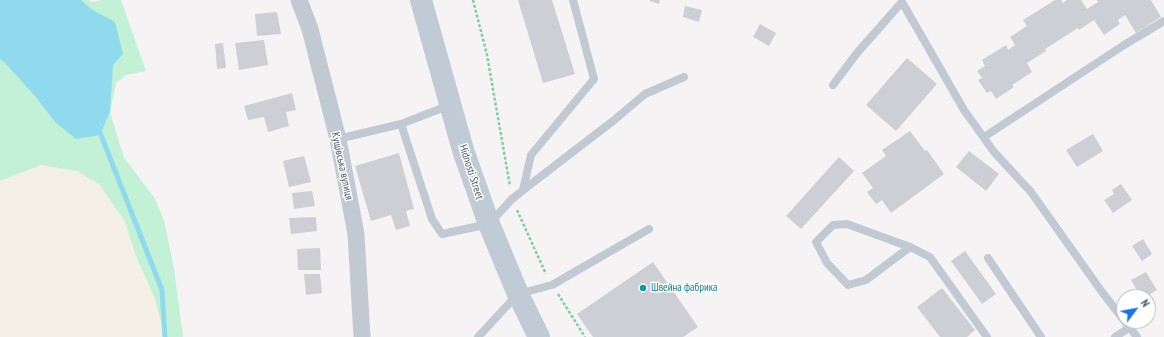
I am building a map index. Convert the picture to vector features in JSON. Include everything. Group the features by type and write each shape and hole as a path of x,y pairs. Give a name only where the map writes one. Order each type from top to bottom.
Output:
{"main road":[{"name":"Hidnosti Street","path":"420,0 464,150 489,224 518,294 539,337"}],"street":[{"name":"Кущівська вулиця","path":"298,0 310,29 338,139 356,234 362,337"}],"lane":[{"path":"524,190 531,155 594,79 573,0"},
{"path":"833,85 857,53 902,2 964,110 994,152 1031,192 1116,311"},
{"path":"984,137 1124,45 1164,21"},
{"path":"401,124 432,219 442,234 489,224 512,199 613,121 645,94 684,77"},
{"path":"338,139 401,124 451,105"},
{"path":"910,247 866,280 848,285 827,263 816,242 833,225 847,224 910,247 930,257 987,337"},
{"path":"478,337 518,294 552,285 649,229"},
{"path":"988,258 1041,337"},
{"path":"1115,337 1127,329"},
{"path":"1130,329 1137,337"}],"green space":[{"path":"0,0 90,0 91,2 102,0 121,0 146,71 126,75 116,83 110,112 124,158 154,197 164,220 174,269 183,337 0,337"}],"sand":[{"path":"41,165 77,171 100,185 125,222 136,256 155,299 165,337 0,337 0,181"}],"water":[{"path":"0,0 81,0 91,9 115,22 123,54 113,65 110,112 100,135 76,139 55,122 35,96 0,59"}],"building":[{"path":"518,0 552,0 575,74 543,83"},
{"path":"650,0 660,0 659,4"},
{"path":"1055,0 1061,0 1063,3 1067,0 1081,0 1087,9 1098,2 1097,0 1151,0 1161,17 1136,33 1125,15 1118,20 1120,24 1104,35 1094,20 1079,30 1078,28 1045,49 1046,51 1027,63 1032,72 1012,85 1014,87 996,99 991,91 987,93 978,80 982,78 977,71 985,66 982,60 1006,45 1008,50 1015,45 1010,37 1027,26 1023,20"},
{"path":"685,6 702,10 699,22 683,17"},
{"path":"277,12 281,34 257,36 255,14"},
{"path":"760,24 776,33 769,46 753,37"},
{"path":"264,40 268,65 239,70 235,43"},
{"path":"223,43 226,68 217,69 215,44"},
{"path":"907,58 937,84 896,131 866,105"},
{"path":"292,93 296,110 286,112 289,126 268,132 264,117 248,120 244,106"},
{"path":"910,131 925,151 927,150 944,174 891,213 882,200 876,204 867,192 873,188 862,173 886,156 882,150"},
{"path":"1093,134 1103,151 1077,167 1066,150"},
{"path":"969,151 999,174 986,191 956,167"},
{"path":"399,153 414,209 406,211 410,226 396,230 391,215 371,221 355,166"},
{"path":"304,156 311,182 289,187 283,161"},
{"path":"839,157 854,171 801,229 786,216"},
{"path":"1121,184 1132,200 1113,213 1104,200 1114,194 1112,190"},
{"path":"312,191 315,206 294,209 292,193"},
{"path":"316,217 317,231 291,234 289,218"},
{"path":"1143,239 1152,254 1142,261 1132,246"},
{"path":"320,248 321,270 298,270 297,249"},
{"path":"965,251 996,294 982,304 951,261"},
{"name":"Швейна фабрика","path":"653,262 698,327 683,337 593,337 577,314"},
{"path":"1146,272 1157,290 1136,289 1131,280"},
{"path":"304,274 320,274 322,293 306,295"},
{"path":"942,288 975,330 967,337 940,337 917,307"}],"waterway":[{"path":"99,130 162,290 165,337"}],"place":[{"name":"Швейна фабрика","path":"643,288"}]}
